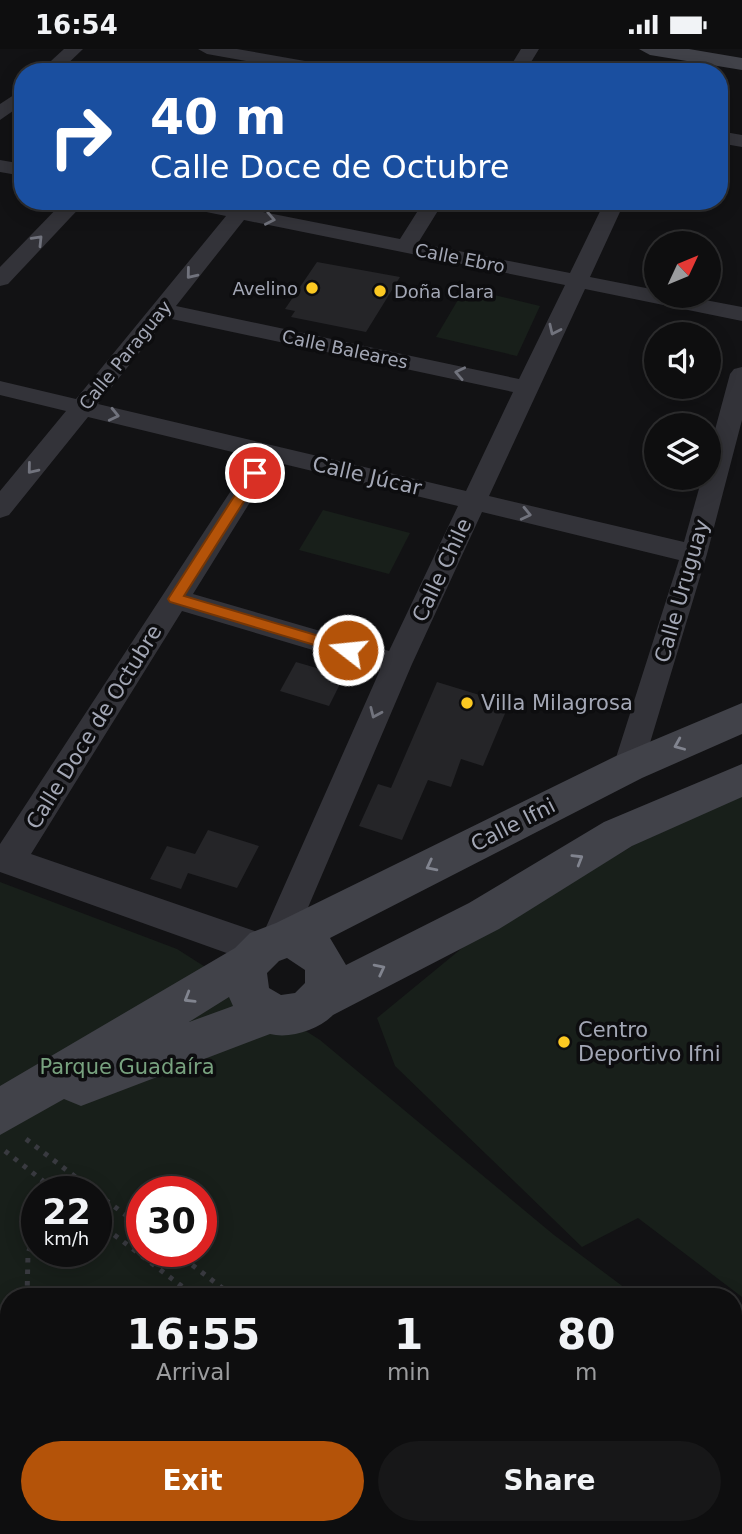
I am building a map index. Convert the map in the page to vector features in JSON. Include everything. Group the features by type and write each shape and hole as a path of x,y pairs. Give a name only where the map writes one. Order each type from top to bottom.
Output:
{"main road":[{"path":"650,49 742,64"},
{"name":"Calle Ifni","path":"6,1128 268,948 629,767 742,718"},
{"path":"319,1000 324,991 327,973 320,955 306,944 268,948 245,987 258,1008 270,1013 296,1014 484,916 618,834 742,780"},
{"path":"6,1128 270,1013"}],"street":[{"path":"58,63 74,49"},
{"path":"215,54 277,63"},
{"path":"0,114 14,102"},
{"path":"4,270 66,210"},
{"name":"Calle Paraguay","path":"0,509 242,210"},
{"name":"Calle Ebro","path":"256,210 405,247 742,314"},
{"path":"405,247 428,210"},
{"name":"Calle Chile","path":"268,948 397,664 611,210"},
{"name":"Calle Baleares","path":"162,310 527,388"},
{"name":"Calle Uruguay","path":"629,767 735,431 742,375"},
{"name":"Calle Júcar","path":"0,388 694,554"},
{"name":"Calle Doce de Octubre","path":"4,859 269,452"},
{"path":"175,599 397,664"},
{"path":"4,859 268,948"}],"path":[{"path":"6,1128 39,1176"},
{"path":"6,1128 73,1176"},
{"path":"112,1233 184,1288"},
{"path":"27,1288 28,1267"},
{"path":"195,1267 222,1288"}],"green space":[{"path":"465,288 540,306 517,356 436,337"},
{"path":"323,510 410,533 389,574 299,550"},
{"name":"Centro Deportivo Ifni","path":"742,795 742,1288 730,1288 638,1218 582,1247 395,1066 377,1018 467,944 634,845"},
{"name":"Parque Guadaíra","path":"0,882 177,949 320,1040 554,1235 625,1288 0,1288"}],"building":[{"path":"317,262 400,277 366,332 291,317 295,311 285,309"},
{"path":"296,662 344,676 329,706 280,691"},
{"path":"437,682 509,704 483,766 461,759 451,787 428,780 402,840 359,826 378,784 391,788"},
{"path":"208,830 259,846 237,888 188,873 181,889 150,879 167,846 195,854"}],"place":[{"name":"Avelino","path":"312,288"},
{"name":"Doña Clara","path":"380,291"},
{"name":"Villa Milagrosa","path":"467,703"},
{"name":"Centro Deportivo Ifni","path":"564,1042"}],"route":[{"path":"255,473 175,599 348,650"}]}
